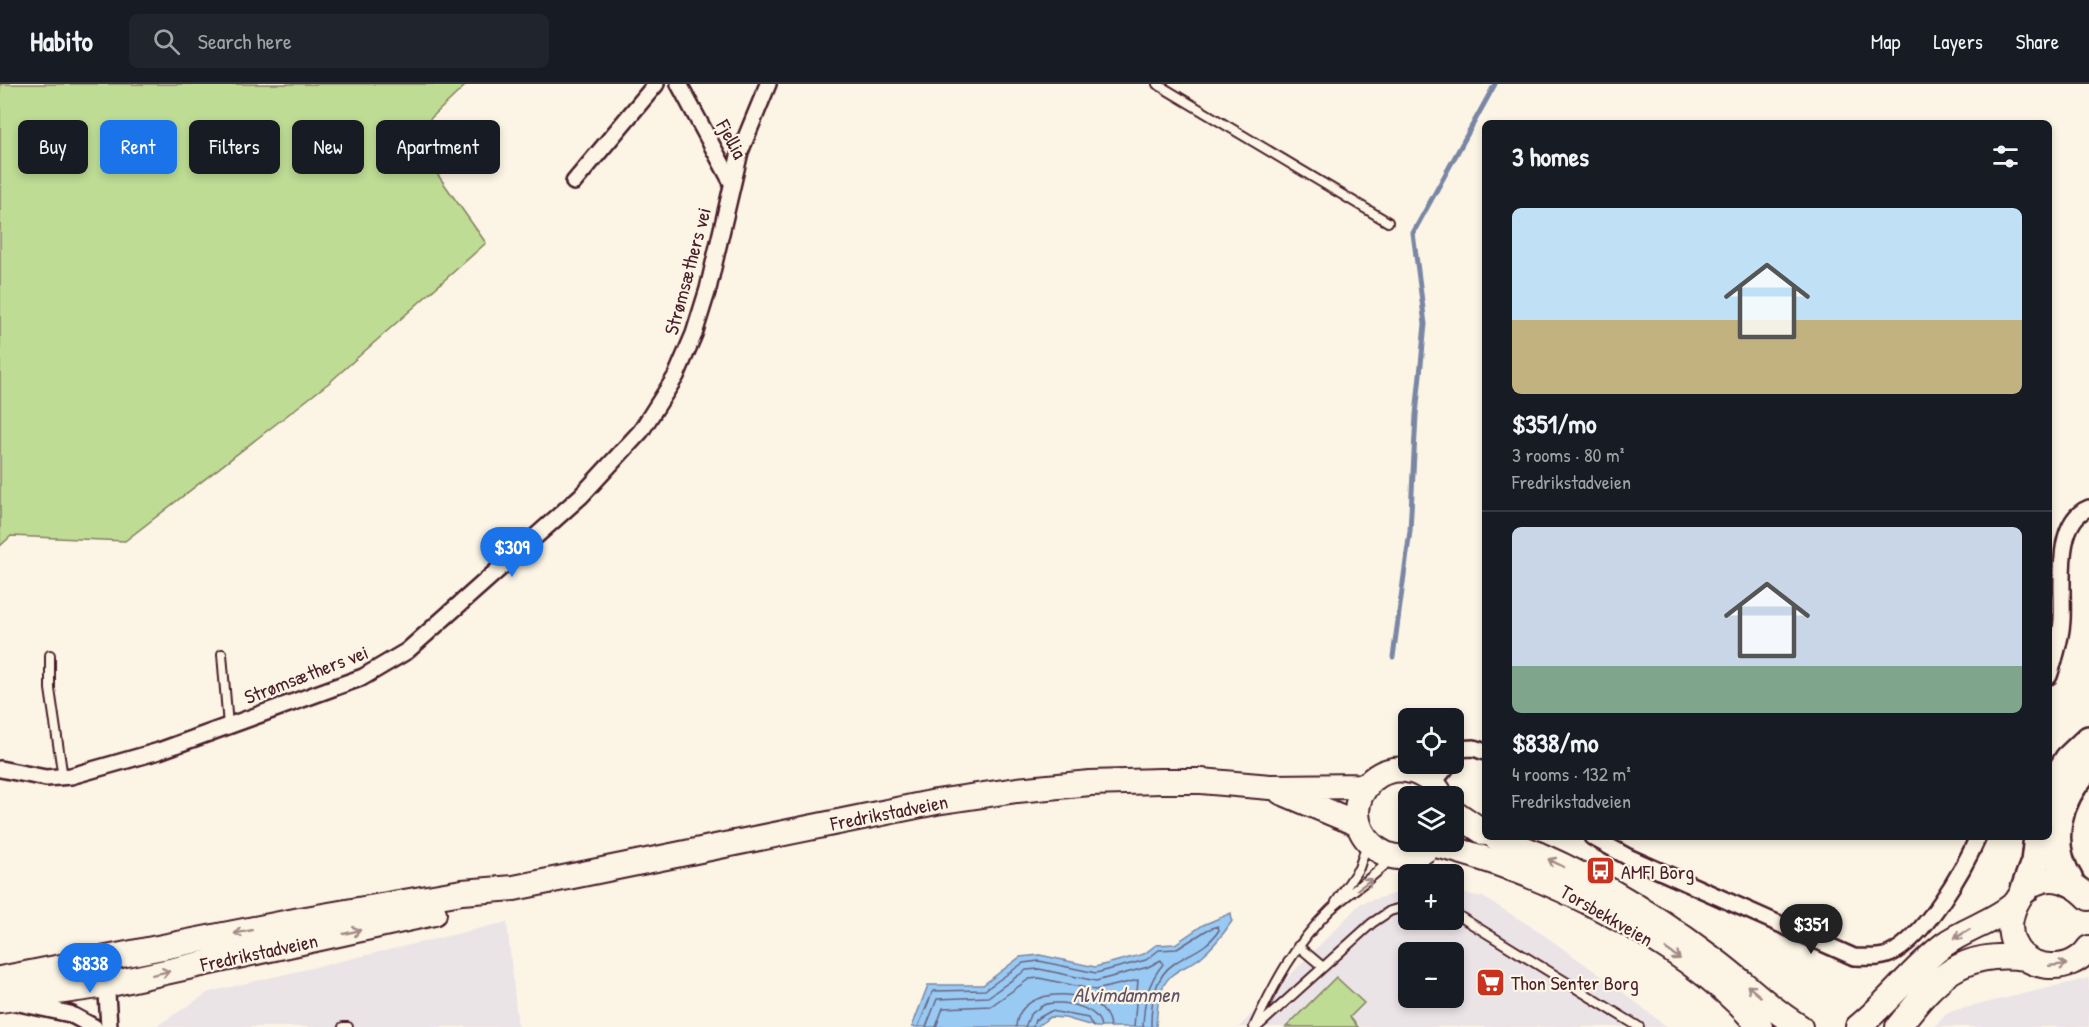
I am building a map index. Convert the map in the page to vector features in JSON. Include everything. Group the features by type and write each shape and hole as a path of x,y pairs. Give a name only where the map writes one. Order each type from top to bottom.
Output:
{"highway":[{"path":"2052,786 2069,759 2089,740"},
{"path":"2079,890 2059,856 2056,838 2057,820 2068,792 2089,766"},
{"path":"2019,897 2035,862 2038,840"}],"main road":[{"path":"1363,833 1360,798 1366,786 1388,771 1428,778"},
{"name":"Fredrikstadveien","path":"2,993 105,959 462,892 514,888 936,802 1017,790 1090,783 1201,781 1270,787 1366,786"},
{"name":"Fredrikstadveien","path":"1270,787 1363,833 1380,851 1394,856"},
{"path":"1464,819 1482,831"},
{"name":"Torsbekkveien","path":"1502,840 1552,861 1652,917 1727,969 1800,1027"},
{"name":"Torsbekkveien","path":"1464,851 1537,876 1587,902 1671,952 1728,995 1760,1027"},
{"path":"1394,856 1408,856 1421,852"},
{"path":"1858,1027 1890,1000 1944,945 1984,921 2003,914 2019,897 2046,879 2079,890"},
{"name":"Fredrikstadveien","path":"2,993 106,985 469,905 514,888"},
{"path":"2019,897 2009,920 2011,935 2017,948 2026,958 2040,965 2058,967 2073,962 2088,950"},
{"path":"1898,1027 1942,978 1961,964 1989,955 2026,958"}],"street":[{"path":"574,182 656,84"},
{"name":"Fjellia","path":"679,84 731,181"},
{"name":"Strømsæthers vei","path":"0,769 46,778 63,778 116,765 363,677 407,651 581,496 614,463 661,402 694,334 708,289 731,181 755,111 768,84"},
{"path":"2052,664 2062,623 2065,541 2068,527 2078,513 2089,508"},
{"path":"1464,752 1482,752"},
{"path":"1597,840 1628,857 1854,957 1877,958 1891,954 1912,936 1935,910 1964,867 1977,840"},
{"path":"105,959 109,1027"},
{"path":"2,993 70,1014 94,1027"}],"lane":[{"path":"1157,84 1388,222"},
{"path":"222,654 228,726"},
{"path":"50,655 50,689 63,778"},
{"path":"1255,1027 1274,987 1298,946 1332,908 1359,868 1363,833"},
{"path":"1332,908 1374,878 1394,856"},
{"path":"1255,1027 1372,923 1390,911 1398,909"},
{"path":"1464,919 1639,1027"},
{"path":"1298,946 1323,967"},
{"path":"343,1027 348,1027"}],"shaded area":[{"path":"1398,893 1398,930 1464,930 1464,893 1483,897 1534,928 1613,984 1667,1027 1239,1027 1361,903"},
{"path":"507,922 518,1027 155,1027 209,992"},
{"path":"2089,978 2089,1027 1934,1027 1948,1012"}],"green space":[{"path":"0,84 467,84 429,120 376,120 376,174 437,174 486,243 330,382 125,541 11,536 0,546"},
{"path":"1336,977 1364,1003 1350,1017 1358,1027 1286,1027"}],"water":[{"name":"Alvimdammen","path":"1231,913 1232,921 1222,936 1201,957 1172,975 1163,986 1158,1002 1156,1027 1096,1027 1065,1018 1050,1017 1036,1027 912,1027 928,985 983,985 1020,957 1040,955 1095,967 1144,954 1156,945 1175,944 1203,925"}],"waterway":[{"path":"1393,657 1410,531 1416,415 1425,324 1413,233 1495,84"}],"place":[{"name":"AMFI Borg","path":"1600,871"},
{"name":"Thon Senter Borg","path":"1490,982"}]}
